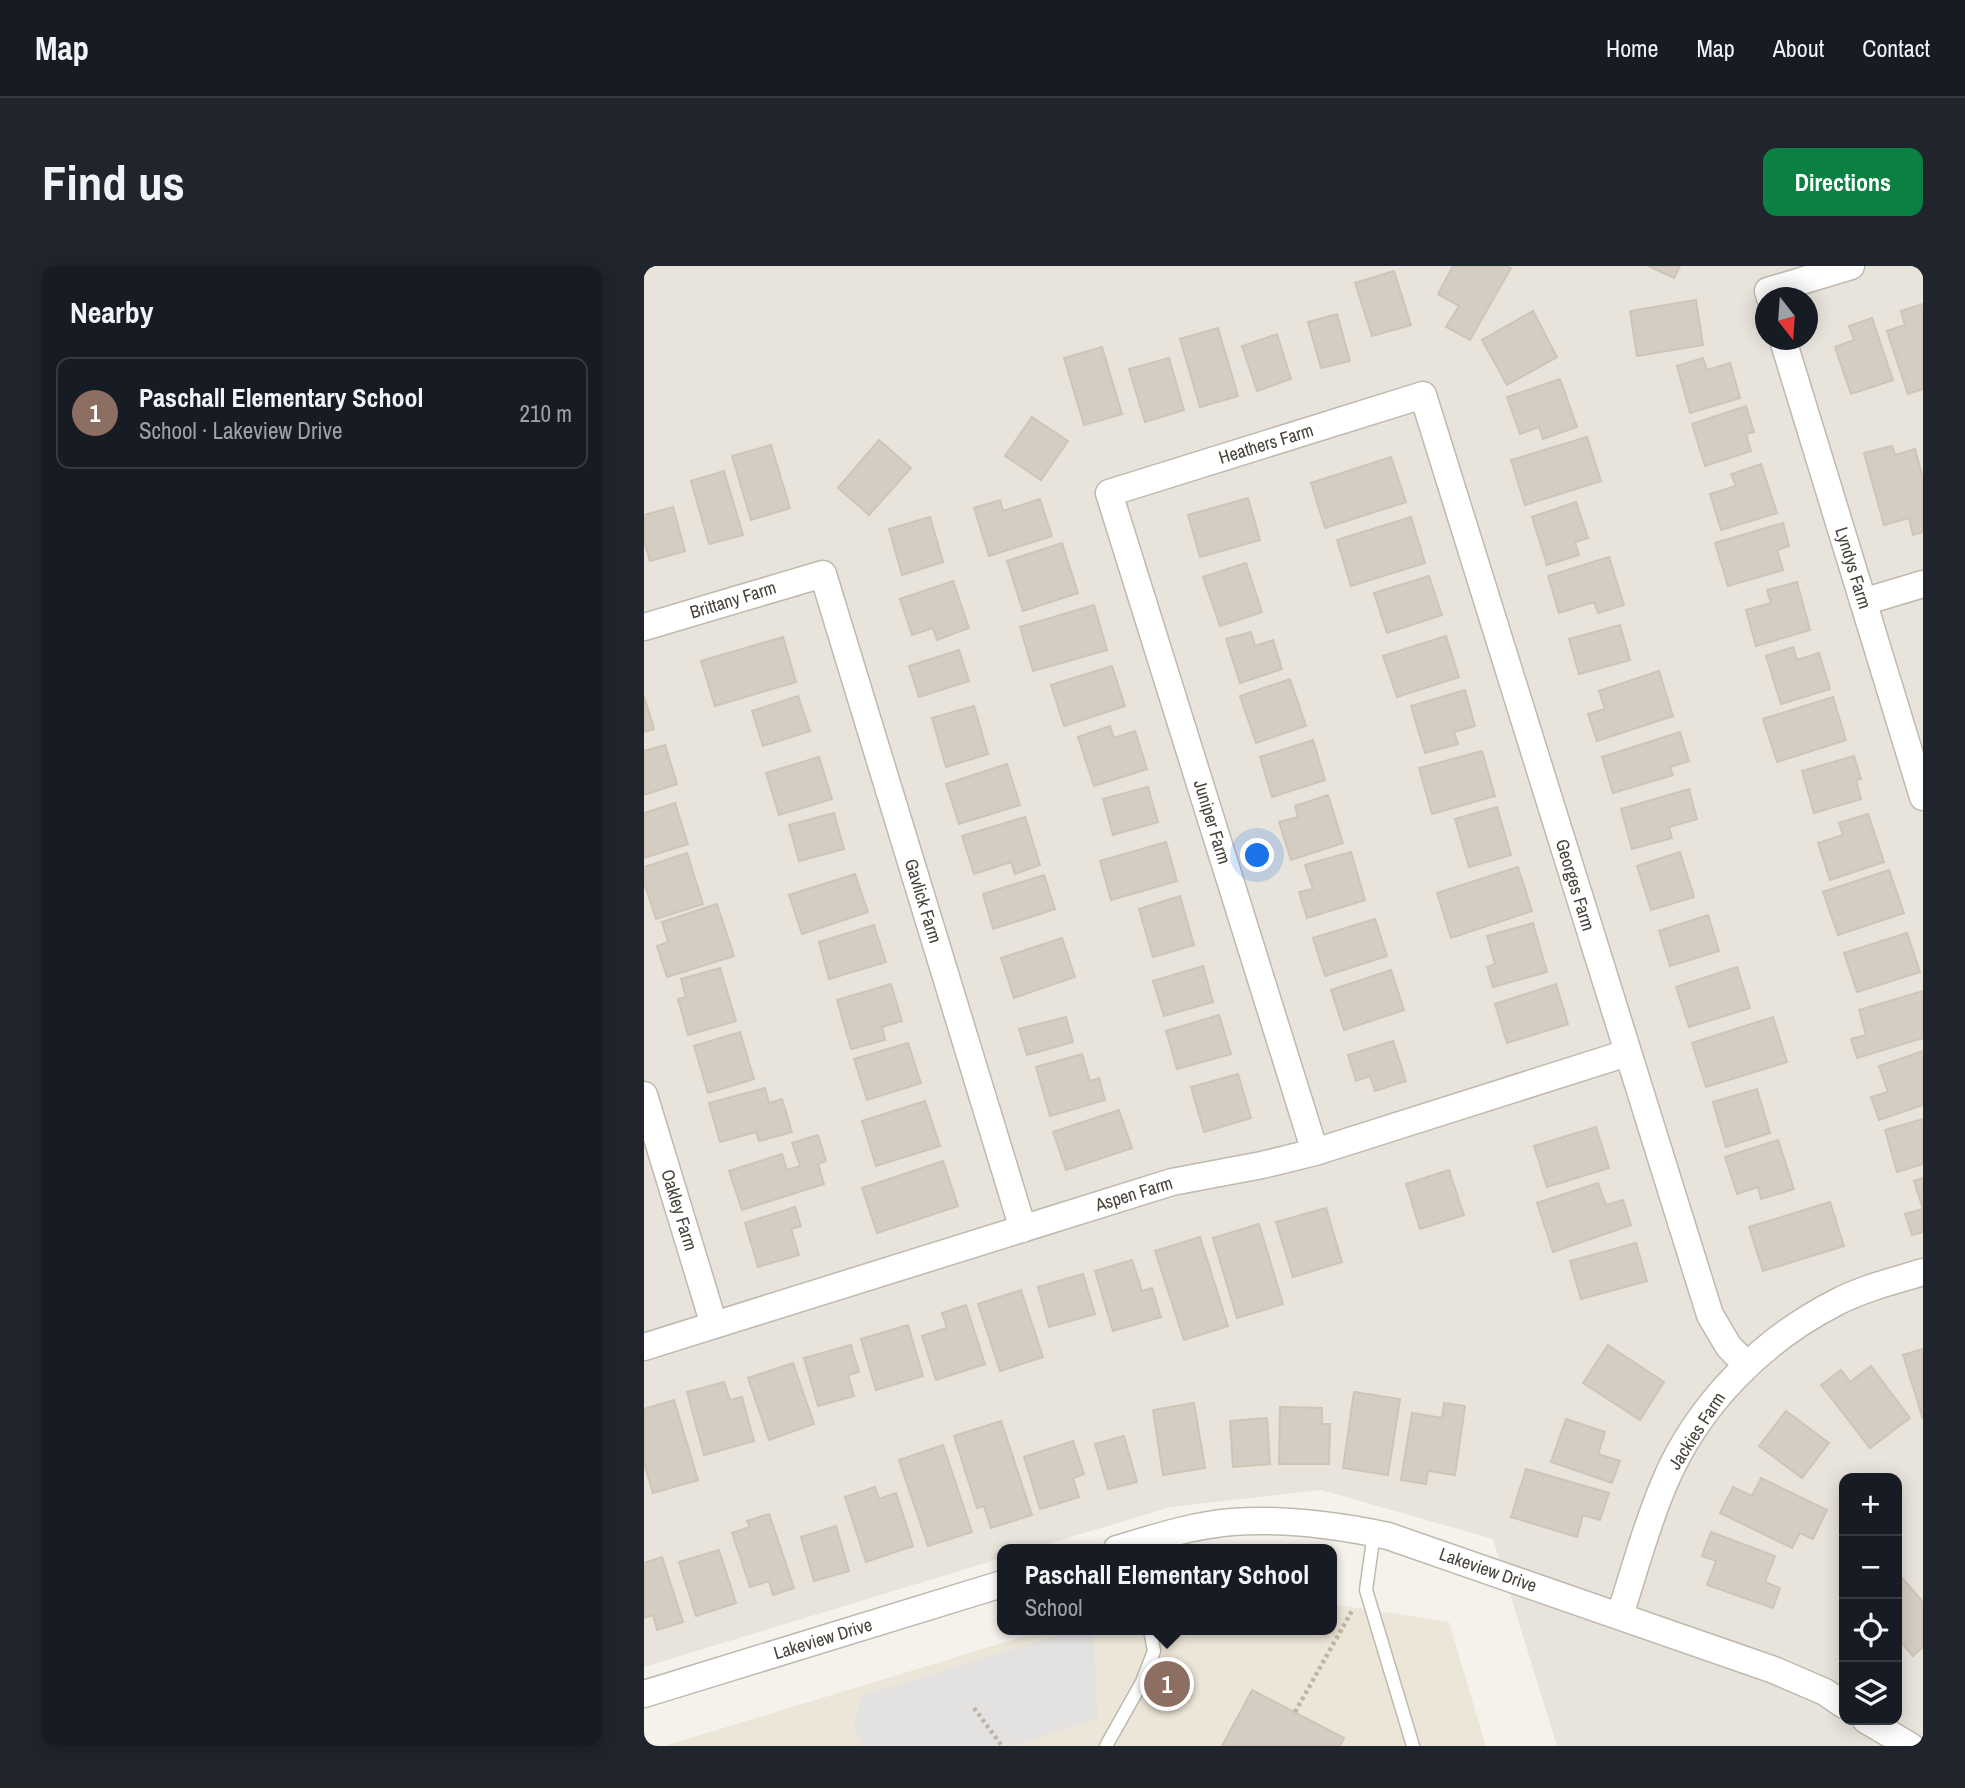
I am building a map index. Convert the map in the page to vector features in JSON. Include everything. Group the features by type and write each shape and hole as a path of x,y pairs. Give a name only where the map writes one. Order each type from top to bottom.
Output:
{"street":[{"path":"1790,287 1851,266"},
{"name":"Lyndys Farm","path":"1786,350 1923,797"},
{"name":"Heathers Farm","path":"1109,493 1423,395"},
{"name":"Georges Farm","path":"1423,395 1710,1315 1729,1347 1747,1365"},
{"name":"Juniper Farm","path":"1109,493 1315,1152"},
{"name":"Brittany Farm","path":"644,627 822,574"},
{"name":"Gavlick Farm","path":"822,574 1023,1229"},
{"path":"1863,603 1923,584"},
{"name":"Aspen Farm","path":"644,1347 1172,1182 1315,1152 1627,1053"},
{"name":"Oakley Farm","path":"644,1095 714,1325"},
{"name":"Jackies Farm","path":"1620,1615 1664,1483 1713,1400 1747,1365 1782,1336 1837,1302 1867,1289 1923,1272"},
{"name":"Lakeview Drive","path":"1137,1544 1198,1527 1232,1522 1329,1524 1374,1533 1620,1615 1774,1670 1825,1692 1839,1702"},
{"name":"Lakeview Drive","path":"644,1694 997,1586"},
{"path":"1874,1725 1910,1746"}],"lane":[{"path":"1374,1533 1366,1590 1413,1746"},
{"path":"1106,1746 1142,1682 1154,1651 1151,1635"}],"path":[{"path":"1295,1712 1353,1609"},
{"path":"974,1708 1002,1746"}],"shaded area":[{"path":"644,266 1923,266 1923,1746 1557,1746 1493,1539 1321,1490 1171,1507 1048,1544 997,1544 997,1560 644,1667"},
{"path":"1337,1605 1449,1622 1486,1746 664,1746 1029,1635 1337,1635"},
{"path":"1059,1635 1093,1635 1098,1718 1012,1746 862,1746 854,1724 861,1696"}],"building":[{"path":"1453,266 1511,268 1470,340 1446,327 1459,306 1438,294"},
{"path":"1648,266 1680,266 1674,278"},
{"path":"1394,271 1411,325 1372,336 1355,283"},
{"path":"1696,300 1703,345 1637,356 1630,311"},
{"path":"1923,304 1923,389 1908,394 1887,331 1905,325 1901,311"},
{"path":"1533,311 1557,357 1507,385 1482,340"},
{"path":"1337,314 1350,361 1321,368 1308,322"},
{"path":"1872,318 1893,380 1851,394 1835,347 1854,340 1849,326"},
{"path":"1218,328 1238,396 1200,407 1180,339"},
{"path":"1277,334 1291,379 1257,391 1242,346"},
{"path":"1102,347 1122,414 1084,425 1064,358"},
{"path":"1169,358 1184,410 1145,422 1129,369"},
{"path":"1703,358 1707,370 1730,363 1740,398 1690,413 1677,366"},
{"path":"1560,379 1577,427 1543,439 1539,427 1520,434 1507,397"},
{"path":"1746,406 1754,432 1746,434 1751,451 1705,466 1692,424"},
{"path":"1032,417 1068,441 1041,480 1005,456"},
{"path":"1587,437 1601,481 1525,505 1511,460"},
{"path":"879,440 911,468 869,515 838,488"},
{"path":"771,445 790,508 751,520 732,456"},
{"path":"1892,446 1895,455 1915,449 1923,479 1923,532 1913,535 1909,518 1884,525 1864,453"},
{"path":"1391,457 1406,502 1325,528 1311,483"},
{"path":"1761,464 1777,513 1721,530 1710,494 1736,486 1731,474"},
{"path":"724,471 743,535 709,544 691,481"},
{"path":"1248,498 1260,540 1200,557 1188,515"},
{"path":"1040,499 1052,536 989,556 974,508 1000,500 1003,511"},
{"path":"1576,502 1588,538 1575,542 1579,555 1547,565 1532,517"},
{"path":"673,507 685,551 650,561 644,541 644,515"},
{"path":"930,517 943,562 902,575 889,529"},
{"path":"1411,517 1425,563 1351,586 1337,540"},
{"path":"1783,523 1789,546 1777,550 1783,570 1728,586 1715,543"},
{"path":"1062,543 1078,593 1023,611 1007,561"},
{"path":"1609,557 1624,605 1598,613 1594,602 1559,613 1548,576"},
{"path":"1246,563 1262,612 1220,626 1203,577"},
{"path":"1429,576 1442,615 1387,633 1374,593"},
{"path":"953,581 969,628 937,640 933,628 912,635 900,599"},
{"path":"1797,582 1810,630 1756,646 1746,610 1771,603 1767,590"},
{"path":"1094,605 1107,650 1033,671 1020,627"},
{"path":"1620,625 1630,660 1579,674 1569,639"},
{"path":"1251,632 1255,646 1273,640 1282,669 1240,683 1226,639"},
{"path":"1446,636 1459,677 1397,697 1383,656"},
{"path":"783,637 796,682 715,706 701,661"},
{"path":"1793,647 1797,660 1819,653 1830,689 1781,704 1766,656"},
{"path":"959,650 969,681 919,697 909,666"},
{"path":"1112,666 1125,706 1064,726 1051,685"},
{"path":"1659,671 1673,716 1597,741 1588,714 1605,709 1599,691"},
{"path":"1290,679 1306,726 1256,743 1240,696"},
{"path":"1465,690 1475,726 1454,732 1458,744 1425,753 1411,706"},
{"path":"644,696 654,729 644,732"},
{"path":"798,696 810,731 763,746 752,711"},
{"path":"1833,697 1846,740 1777,762 1763,719"},
{"path":"974,706 988,754 946,767 932,718"},
{"path":"1110,726 1114,738 1135,731 1147,769 1094,786 1078,737"},
{"path":"1680,732 1689,761 1670,767 1673,775 1613,793 1602,757"},
{"path":"1313,740 1325,780 1272,797 1260,757"},
{"path":"665,745 677,784 644,795 644,751"},
{"path":"1482,751 1495,796 1432,814 1419,768"},
{"path":"1854,756 1861,779 1856,780 1861,799 1814,813 1802,771"},
{"path":"819,757 832,799 779,815 766,773"},
{"path":"1007,764 1020,805 959,824 946,784"},
{"path":"1148,787 1158,822 1113,835 1103,799"},
{"path":"1689,789 1697,819 1669,827 1672,838 1632,849 1621,809"},
{"path":"1328,795 1343,843 1291,860 1279,822 1298,817 1295,806"},
{"path":"675,803 688,844 644,858 644,813"},
{"path":"1497,807 1511,855 1469,867 1455,819"},
{"path":"834,813 844,849 799,861 789,825"},
{"path":"1868,814 1884,862 1830,880 1818,843 1843,835 1839,823"},
{"path":"1025,817 1040,865 1015,874 1011,862 974,874 962,836"},
{"path":"1166,842 1177,881 1111,900 1100,861"},
{"path":"1351,852 1365,900 1307,918 1299,892 1313,889 1305,865"},
{"path":"1680,852 1694,897 1651,910 1637,866"},
{"path":"687,853 703,904 656,919 644,882 644,867"},
{"path":"1518,867 1532,911 1451,938 1437,893"},
{"path":"1889,870 1904,913 1838,935 1823,892"},
{"path":"855,874 868,912 802,934 789,895"},
{"path":"1044,875 1055,909 993,929 983,894"},
{"path":"1180,896 1194,945 1153,957 1139,909"},
{"path":"717,904 734,956 667,977 657,946 668,942 662,922"},
{"path":"1708,915 1719,951 1670,966 1659,931"},
{"path":"1375,919 1387,956 1325,976 1313,938"},
{"path":"1533,923 1547,972 1493,987 1487,967 1495,964 1487,936"},
{"path":"874,925 886,962 829,979 819,942"},
{"path":"1907,933 1920,972 1857,992 1844,953"},
{"path":"1062,938 1075,977 1014,998 1001,958"},
{"path":"1203,966 1213,1002 1164,1016 1153,981"},
{"path":"1737,967 1750,1008 1689,1027 1676,987"},
{"path":"720,968 736,1021 688,1035 678,999 686,997 681,979"},
{"path":"1391,970 1404,1010 1344,1030 1331,990"},
{"path":"891,984 902,1021 882,1027 885,1040 851,1049 837,1000"},
{"path":"1556,984 1568,1024 1507,1043 1495,1004"},
{"path":"1923,991 1923,1038 1857,1058 1851,1039 1866,1035 1859,1010"},
{"path":"1219,1015 1231,1054 1177,1069 1166,1031"},
{"path":"1066,1017 1073,1042 1027,1055 1019,1029"},
{"path":"1773,1017 1787,1062 1706,1087 1692,1043"},
{"path":"740,1032 754,1079 708,1093 694,1046"},
{"path":"1393,1041 1406,1081 1375,1091 1370,1076 1356,1081 1348,1055"},
{"path":"908,1043 921,1083 867,1100 854,1059"},
{"path":"1923,1051 1923,1105 1879,1120 1871,1097 1888,1092 1879,1066"},
{"path":"1082,1054 1090,1081 1099,1078 1105,1100 1050,1116 1036,1067"},
{"path":"1238,1074 1251,1118 1204,1132 1191,1087"},
{"path":"765,1088 769,1103 782,1099 792,1132 759,1141 756,1132 720,1142 709,1103"},
{"path":"1757,1089 1770,1133 1726,1147 1713,1102"},
{"path":"925,1101 940,1146 876,1166 862,1121"},
{"path":"1119,1110 1132,1148 1066,1170 1053,1132"},
{"path":"1923,1119 1923,1164 1897,1172 1885,1130"},
{"path":"1596,1127 1609,1168 1547,1187 1534,1146"},
{"path":"818,1135 826,1161 818,1164 824,1184 742,1210 729,1171 782,1154 787,1170 800,1166 792,1143"},
{"path":"1778,1140 1794,1189 1761,1199 1758,1187 1737,1194 1725,1157"},
{"path":"943,1161 958,1206 877,1233 862,1188"},
{"path":"1449,1170 1464,1215 1420,1229 1406,1184"},
{"path":"1923,1178 1923,1209 1914,1181"},
{"path":"1598,1183 1606,1205 1623,1200 1631,1225 1553,1252 1537,1203"},
{"path":"1830,1202 1844,1246 1763,1271 1749,1227"},
{"path":"795,1207 801,1226 791,1229 799,1255 758,1267 745,1223"},
{"path":"1326,1208 1342,1262 1293,1277 1276,1222"},
{"path":"1923,1209 1923,1232 1912,1235 1905,1214"},
{"path":"1259,1224 1283,1304 1237,1318 1213,1238"},
{"path":"1200,1237 1228,1326 1184,1340 1155,1251"},
{"path":"1636,1243 1647,1281 1581,1299 1570,1261"},
{"path":"1132,1260 1142,1291 1152,1288 1161,1317 1113,1331 1095,1271"},
{"path":"1083,1274 1095,1314 1049,1327 1038,1287"},
{"path":"1021,1290 1043,1357 1000,1371 978,1304"},
{"path":"966,1305 985,1364 936,1380 922,1336 947,1328 942,1313"},
{"path":"908,1325 923,1376 876,1390 861,1339"},
{"path":"851,1345 859,1372 848,1375 854,1396 818,1406 804,1358"},
{"path":"1608,1345 1664,1382 1640,1420 1583,1383"},
{"path":"1923,1349 1923,1419 1903,1355"},
{"path":"793,1363 814,1424 769,1440 748,1378"},
{"path":"1871,1366 1910,1418 1870,1448 1821,1385 1841,1370 1850,1382"},
{"path":"724,1382 730,1400 742,1397 754,1441 704,1455 687,1392"},
{"path":"1354,1392 1400,1399 1388,1475 1343,1468"},
{"path":"674,1400 698,1480 653,1493 644,1463 644,1409"},
{"path":"1194,1403 1205,1468 1163,1475 1153,1410"},
{"path":"1444,1403 1465,1406 1455,1475 1428,1471 1426,1484 1401,1480 1412,1413 1442,1418"},
{"path":"1280,1407 1322,1408 1322,1424 1330,1424 1329,1464 1279,1464"},
{"path":"1786,1411 1829,1443 1802,1478 1759,1446"},
{"path":"1267,1418 1270,1464 1233,1467 1230,1421"},
{"path":"1566,1419 1605,1432 1598,1454 1620,1461 1612,1483 1551,1462"},
{"path":"1001,1421 1032,1515 991,1528 984,1506 977,1508 954,1436"},
{"path":"1124,1436 1137,1482 1108,1489 1095,1444"},
{"path":"1073,1441 1084,1474 1073,1478 1079,1497 1040,1509 1024,1457"},
{"path":"943,1445 972,1532 928,1546 899,1460"},
{"path":"1526,1469 1609,1493 1600,1520 1583,1515 1577,1537 1511,1517"},
{"path":"1761,1478 1827,1510 1813,1539 1800,1533 1792,1548 1720,1513 1733,1487 1752,1496"},
{"path":"875,1487 879,1499 896,1493 913,1546 866,1562 845,1497"},
{"path":"769,1514 794,1588 773,1595 769,1581 750,1587 732,1533 750,1527 747,1521"},
{"path":"836,1526 849,1571 814,1581 801,1537"},
{"path":"1711,1532 1775,1556 1765,1582 1780,1588 1773,1608 1707,1585 1716,1561 1702,1556"},
{"path":"719,1550 736,1603 696,1616 679,1562"},
{"path":"662,1557 683,1622 657,1630 653,1615 644,1618 644,1563"},
{"path":"1902,1578 1923,1602 1923,1647 1913,1656 1902,1644"},
{"path":"1252,1690 1344,1738 1340,1746 1222,1746"}],"place":[{"name":"Paschall Elementary School","path":"1167,1684"}]}
